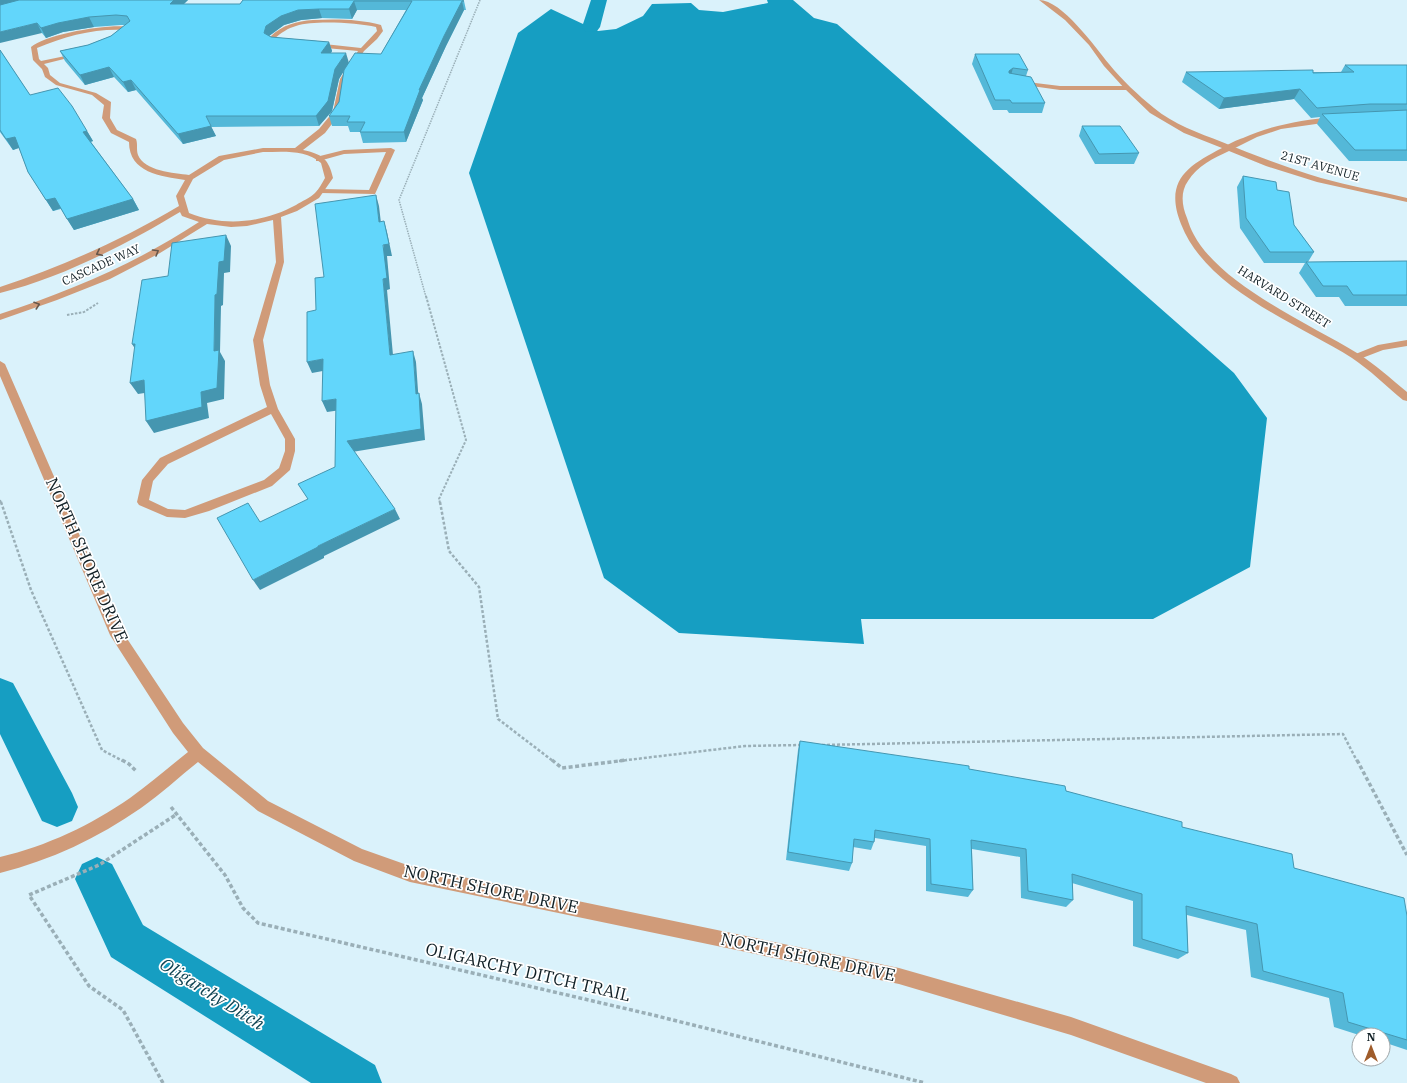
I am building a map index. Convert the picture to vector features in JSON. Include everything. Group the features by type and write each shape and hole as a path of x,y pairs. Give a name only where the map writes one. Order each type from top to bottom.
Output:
{"street":[{"path":"1042,0 1067,19 1091,44 1106,65 1127,88 1153,111 1187,131 1228,148"},
{"path":"290,44 275,43 272,42 272,38 278,32 298,24 340,22 373,24 379,26 380,31 362,50 343,79 337,112 322,131 298,150"},
{"path":"121,39 127,35 130,30 128,28 105,28 45,42 34,47 36,60 45,68 47,76 58,84 94,94 108,104 106,118 114,131 133,141 135,156 145,166 161,173 190,178"},
{"path":"309,45 362,50"},
{"path":"40,63 85,52"},
{"path":"1010,82 1060,88 1127,88"},
{"name":"HARVARD STREET","path":"1341,119 1313,121 1271,128 1247,137 1195,168 1181,185 1178,201 1184,226 1202,253 1224,275 1242,290 1357,357 1407,398"},
{"name":"21ST AVENUE","path":"1228,148 1269,164 1320,180 1407,200"},
{"path":"263,150 298,150 319,159 324,162 329,178 319,194 302,205 277,217 243,223 206,221 193,218 185,214 182,207 180,196 190,178 222,158 263,150"},
{"path":"319,159 344,152 391,150 372,192 321,190"},
{"name":"CASCADE WAY","path":"0,290 26,282 94,255 138,234 182,207"},
{"path":"273,409 164,461 148,480 143,502 167,513 185,514 205,508 268,483 284,470 290,451 290,439 273,409 265,385 258,340 280,262 277,217"},
{"name":"CASCADE WAY","path":"0,317 40,304 110,276 155,253 206,221"},
{"path":"1357,357 1381,347 1407,343"},
{"name":"NORTH SHORE DRIVE","path":"0,364 116,631 178,728 198,753 263,806 359,856 410,874 899,976 1071,1026 1231,1083"},
{"path":"0,865 20,860 80,837 129,808 198,753"}],"path":[{"path":"480,0 399,200 466,440 439,499 449,551 480,587 498,719 562,768 745,746 809,745"},
{"name":"OLIGARCHY DITCH TRAIL","path":"0,500 31,590 102,750 129,764 177,814 225,875 243,908 258,923 654,1015 925,1083"},
{"path":"817,745 1343,734 1407,854"},
{"path":"163,1083 123,1010 89,986 29,895 99,865 177,814"}],"water":[{"path":"767,0 793,0 814,18 837,24 1234,373 1267,418 1250,567 1153,619 861,619 864,644 679,633 604,578 469,173 518,33 551,9 598,31 616,29 643,16 652,4 691,3 699,10 723,12 768,3"}],"building":[{"path":"19,0 174,0 170,4 240,4 243,0 464,1 462,1 444,36 419,90 404,132 360,132 365,122 347,122 350,116 329,116 339,102 344,70 355,53 381,54 412,1 354,1 349,9 298,10 281,16 266,26 264,33 271,37 329,42 321,53 346,53 335,69 328,101 316,116 206,116 211,126 178,134 131,80 123,82 109,67 80,75 60,51 88,45 111,36 130,21 127,16 116,15 89,17 41,28 37,23 0,32 0,5"},
{"path":"0,50 30,95 58,88 72,106 87,131 83,132 133,199 67,219 55,198 46,200 28,172 15,137 6,139 0,130"},
{"path":"975,54 1019,54 1028,70 1013,68 1009,71 1009,73 1031,77 1045,103 1012,103 1010,100 995,100"},
{"path":"1345,65 1407,65 1407,104 1370,104 1317,108 1300,89 1224,98 1186,72 1313,70 1313,73 1354,72"},
{"path":"1407,110 1407,150 1355,150 1322,114"},
{"path":"1082,126 1120,126 1139,153 1099,154"},
{"path":"1243,176 1276,182 1277,190 1289,192 1294,225 1314,252 1270,252 1246,218"},
{"path":"376,195 379,222 384,221 389,244 383,245 387,278 383,279 390,355 413,351 416,394 419,393 421,429 347,441 395,509 318,546 253,580 217,518 248,503 260,522 308,499 298,484 335,467 336,399 322,401 323,359 307,362 307,312 316,310 315,278 324,277 315,204"},
{"path":"226,235 224,261 219,262 217,294 215,295 214,351 219,350 217,388 201,392 202,407 146,421 144,380 130,383 135,344 132,344 142,280 168,276 172,243"},
{"path":"1407,261 1407,295 1353,295 1347,286 1323,286 1306,262"},
{"path":"800,741 969,766 969,769 1065,786 1066,791 1182,822 1182,827 1292,854 1294,868 1404,898 1407,916 1407,1040 1391,1035 1391,1027 1364,1027 1348,1022 1343,993 1263,971 1257,924 1186,906 1188,953 1142,939 1142,894 1072,874 1073,900 1028,891 1026,849 971,840 973,890 931,884 930,839 875,830 874,842 854,839 852,863 788,852"}],"waterway":[{"path":"591,27 599,0"},
{"name":"Oligarchy Ditch","path":"0,695 57,807"},
{"name":"Oligarchy Ditch","path":"97,879 127,941 357,1083"}]}
